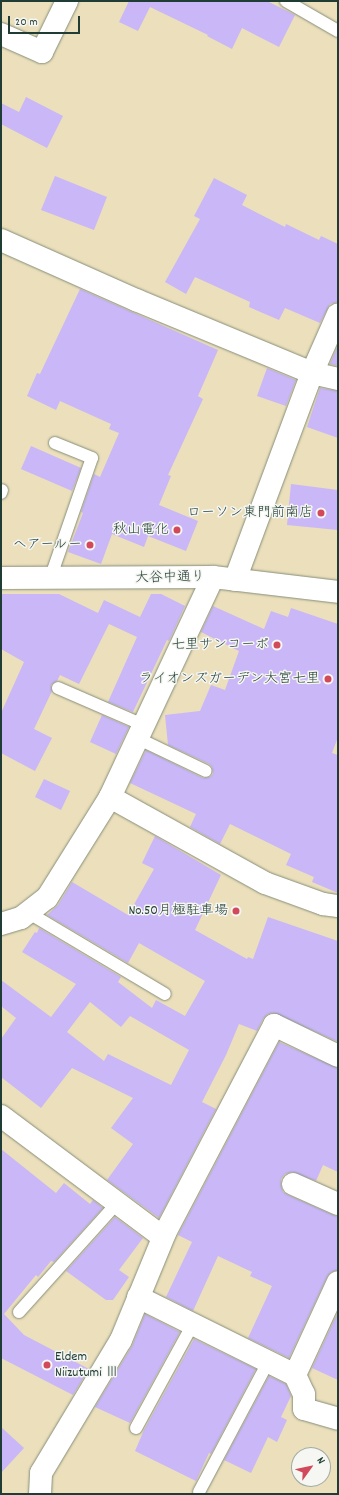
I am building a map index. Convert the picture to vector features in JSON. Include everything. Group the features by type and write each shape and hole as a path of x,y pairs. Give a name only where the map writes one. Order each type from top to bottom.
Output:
{"street":[{"path":"1,34 42,52 67,1"},
{"path":"1,240 136,300 312,373 338,379"},
{"path":"235,580 312,373 338,314"},
{"name":"大谷中通り","path":"1,578 213,578 338,592"},
{"path":"1,924 21,918 47,898 110,797 213,578"},
{"path":"110,797 265,882 324,904 338,906"},
{"path":"40,1494 41,1473 121,1340 163,1237 274,1025 338,1056"},
{"path":"1,1116 163,1237"},
{"path":"294,1184 338,1204"},
{"path":"295,1375 338,1282"},
{"path":"138,1297 295,1375 304,1394 304,1409 338,1419"}],"lane":[{"path":"286,1 338,32"},
{"path":"50,579 92,458 55,443"},
{"path":"58,688 140,732 206,771"},
{"path":"28,913 165,994"},
{"path":"19,1312 117,1203"},
{"path":"136,1428 193,1324"},
{"path":"199,1492 268,1362"}],"building":[{"path":"129,1 267,1 295,15 279,47 242,28 232,49 207,36 208,35 150,7 138,31 119,22"},
{"path":"26,97 63,116 47,148 1,124 1,103 19,112"},
{"path":"55,176 107,197 94,230 41,210"},
{"path":"214,178 247,195 242,205 285,227 286,224 319,240 321,236 338,244 338,302 330,304 320,323 285,308 279,320 249,307 250,302 195,277 186,294 165,282 200,219 194,216"},
{"path":"80,289 218,350 198,396 203,399 168,475 171,476 159,505 198,521 186,551 148,536 144,547 112,534 101,564 68,552 83,513 81,512 94,474 100,477 119,433 109,429 111,424 60,401 56,410 27,396 37,373 40,374"},
{"path":"338,345 338,366 330,364"},
{"path":"267,368 296,380 286,406 257,396"},
{"path":"320,388 338,391 338,438 307,427"},
{"path":"31,446 81,468 72,491 21,469"},
{"path":"291,484 338,490 338,530 287,525"},
{"path":"1,594 59,594 98,613 104,600 140,617 151,594 161,594 185,606 133,712 108,702 137,637 109,624 79,684 60,675 57,681 51,685 52,691 34,729 52,738 35,771 1,753 1,713 24,662 1,649"},
{"path":"213,606 264,629 271,611 288,617 291,608 338,624 338,737 332,753 338,755 338,893 312,882 314,877 286,865 291,854 230,824 220,844 190,827 196,814 130,783 146,750 203,778 210,777 213,774 212,767 209,764 168,745 165,715 200,711 211,685 225,690 239,651 201,632"},
{"path":"102,715 129,727 116,754 90,742"},
{"path":"44,779 70,791 61,810 35,797"},
{"path":"155,836 221,875 195,930 247,959 248,957 253,959 268,917 338,941 338,1042 274,1013 268,1014 263,1019 257,1031 239,1024 226,1055 202,1102 216,1109 159,1218 107,1180 133,1144 111,1128 133,1098 72,1068 41,1108 1,1077 1,1039 16,1018 1,1006 1,980 51,1017 76,984 22,952 35,932 37,933 39,928 121,977 118,982 152,1008 156,1000 185,1016 205,981 139,943 128,963 47,915 58,905 72,882 128,915 154,869 142,863","holes":["90,1002 121,1027 130,1016 189,1050 171,1085 108,1054 104,1061 67,1032"]},
{"path":"279,1042 338,1068 338,1172 323,1165 316,1181 292,1172 285,1174 281,1179 283,1192 338,1217 338,1270 331,1272 327,1277 289,1358 248,1338 272,1286 250,1276 252,1272 218,1256 193,1311 166,1297 192,1242 178,1235"},
{"path":"1,1149 56,1193 64,1183 90,1204 93,1200 103,1208 54,1262 51,1261 38,1277 36,1275 4,1314 24,1335 89,1369 73,1395 1,1358"},
{"path":"115,1217 143,1238 119,1270 129,1277 113,1300 106,1300 66,1271"},
{"path":"338,1312 338,1380 312,1368"},
{"path":"145,1314 180,1332 130,1423 95,1407 132,1346"},
{"path":"194,1339 256,1369 211,1454 209,1453 196,1481 135,1451 144,1430"},
{"path":"269,1376 286,1384 291,1396 281,1417 287,1420 277,1442 268,1437 251,1473 224,1460"},
{"path":"1,1427 24,1448 1,1473"}],"place":[{"name":"ローソン東門前南店","path":"321,513"},
{"name":"秋山電化","path":"177,530"},
{"name":"ヘアールー","path":"90,545"},
{"name":"七里サンコーポ","path":"277,645"},
{"name":"ライオンズガーデン大宮七里","path":"328,679"},
{"name":"No.50月極駐車場","path":"236,911"},
{"name":"Eldem Niizutumi Ⅲ","path":"47,1365"}]}
